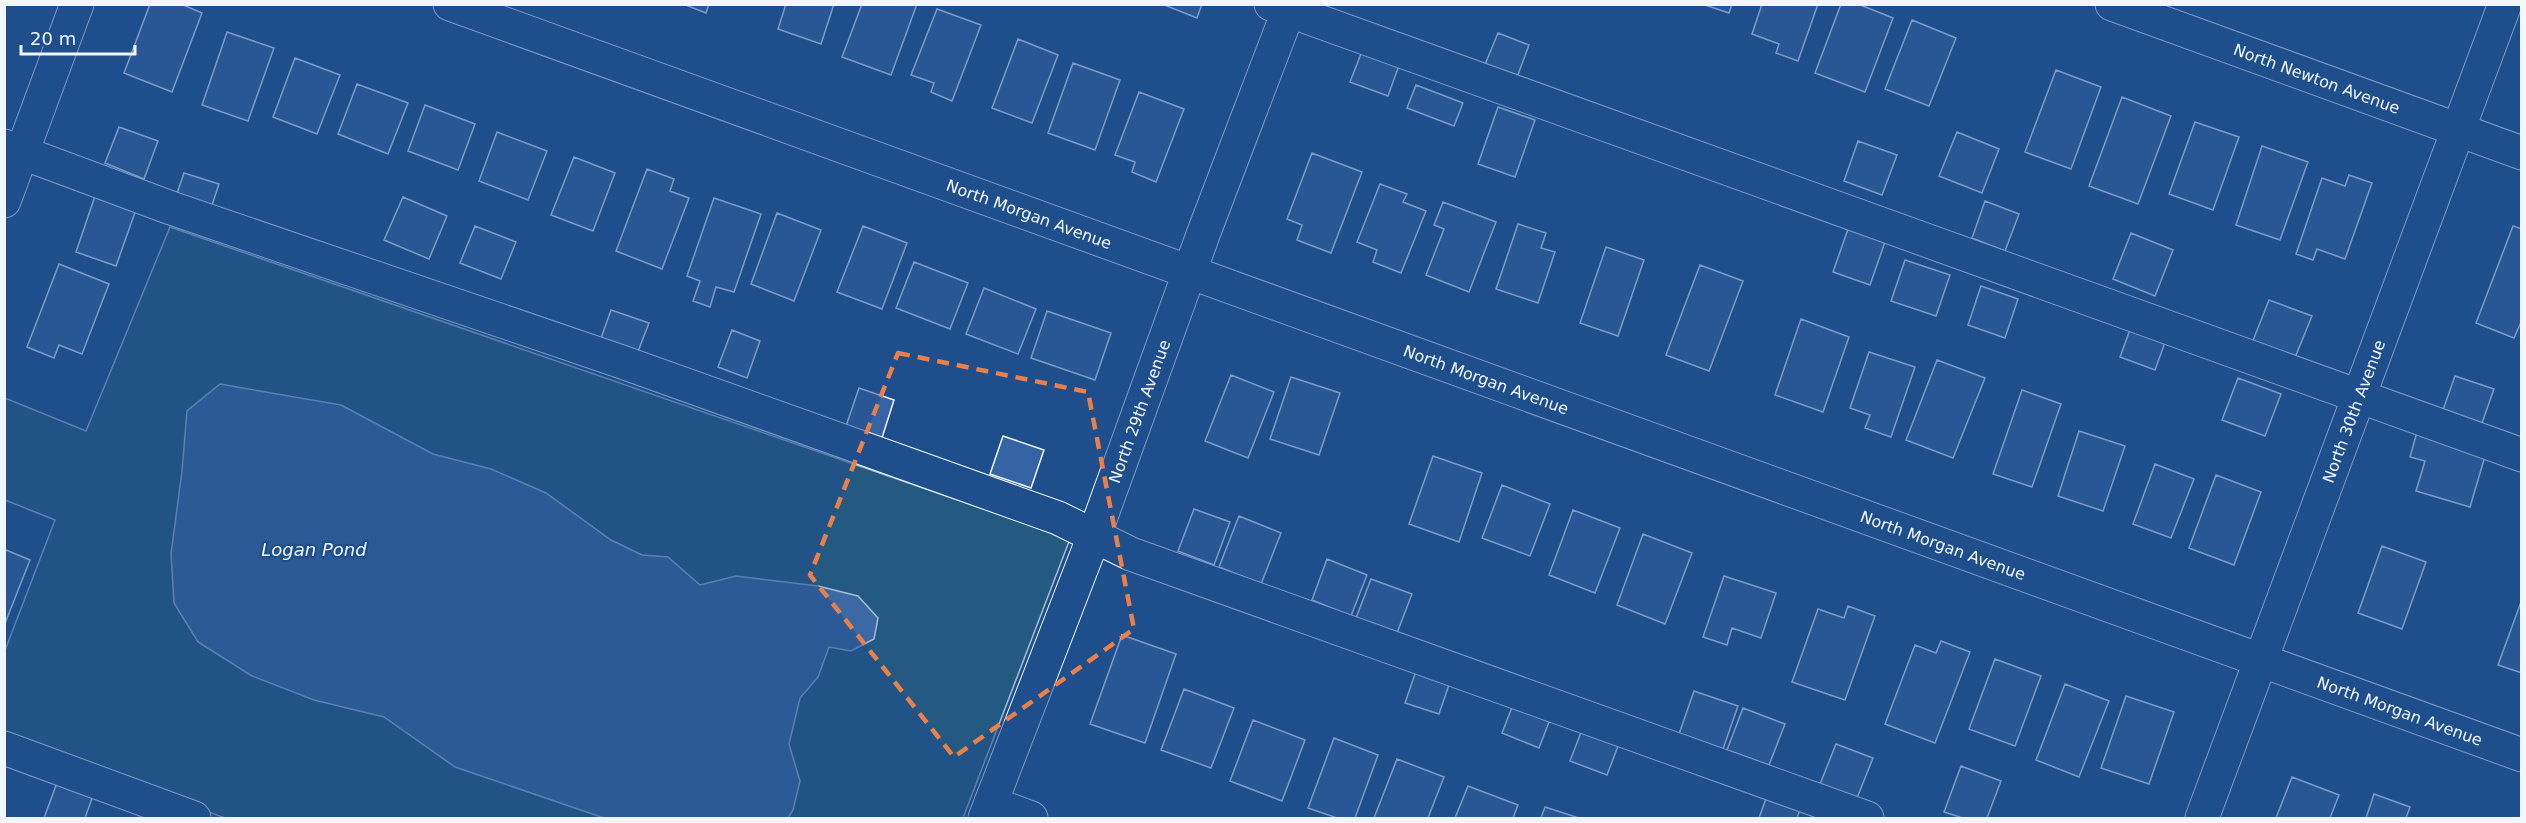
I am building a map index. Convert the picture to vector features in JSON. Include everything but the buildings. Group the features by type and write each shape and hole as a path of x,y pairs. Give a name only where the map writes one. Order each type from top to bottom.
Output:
{"street":[{"path":"4,201 14,149 77,4"},
{"name":"North Morgan Avenue","path":"450,4 1189,274 2522,755"},
{"name":"North Newton Avenue","path":"2112,4 2522,153"},
{"name":"North 30th Avenue","path":"2202,819 2505,4"},
{"path":"1283,7 2522,455"},
{"name":"North 29th Avenue","path":"988,811 1094,536 1283,7"},
{"path":"14,149 171,208 723,398 1058,518 1131,554 1867,819"},
{"path":"4,748 194,819"},
{"path":"988,811 1031,819"}],"highlighted area":[{"path":"898,353 1088,392 1134,629 954,757 810,575"}],"shaded area":[{"path":"170,227 1070,539 963,818 225,818 5,738 4,653 55,520 5,500 5,398 86,431"}],"water":[{"name":"Logan Pond","path":"220,384 341,405 433,454 491,469 546,493 611,540 642,555 668,557 700,585 736,576 818,586 858,596 878,618 874,639 851,651 829,647 818,677 800,698 789,744 800,781 793,810 788,818 604,818 455,767 384,717 314,700 252,676 198,642 174,603 171,554 187,411"}]}
